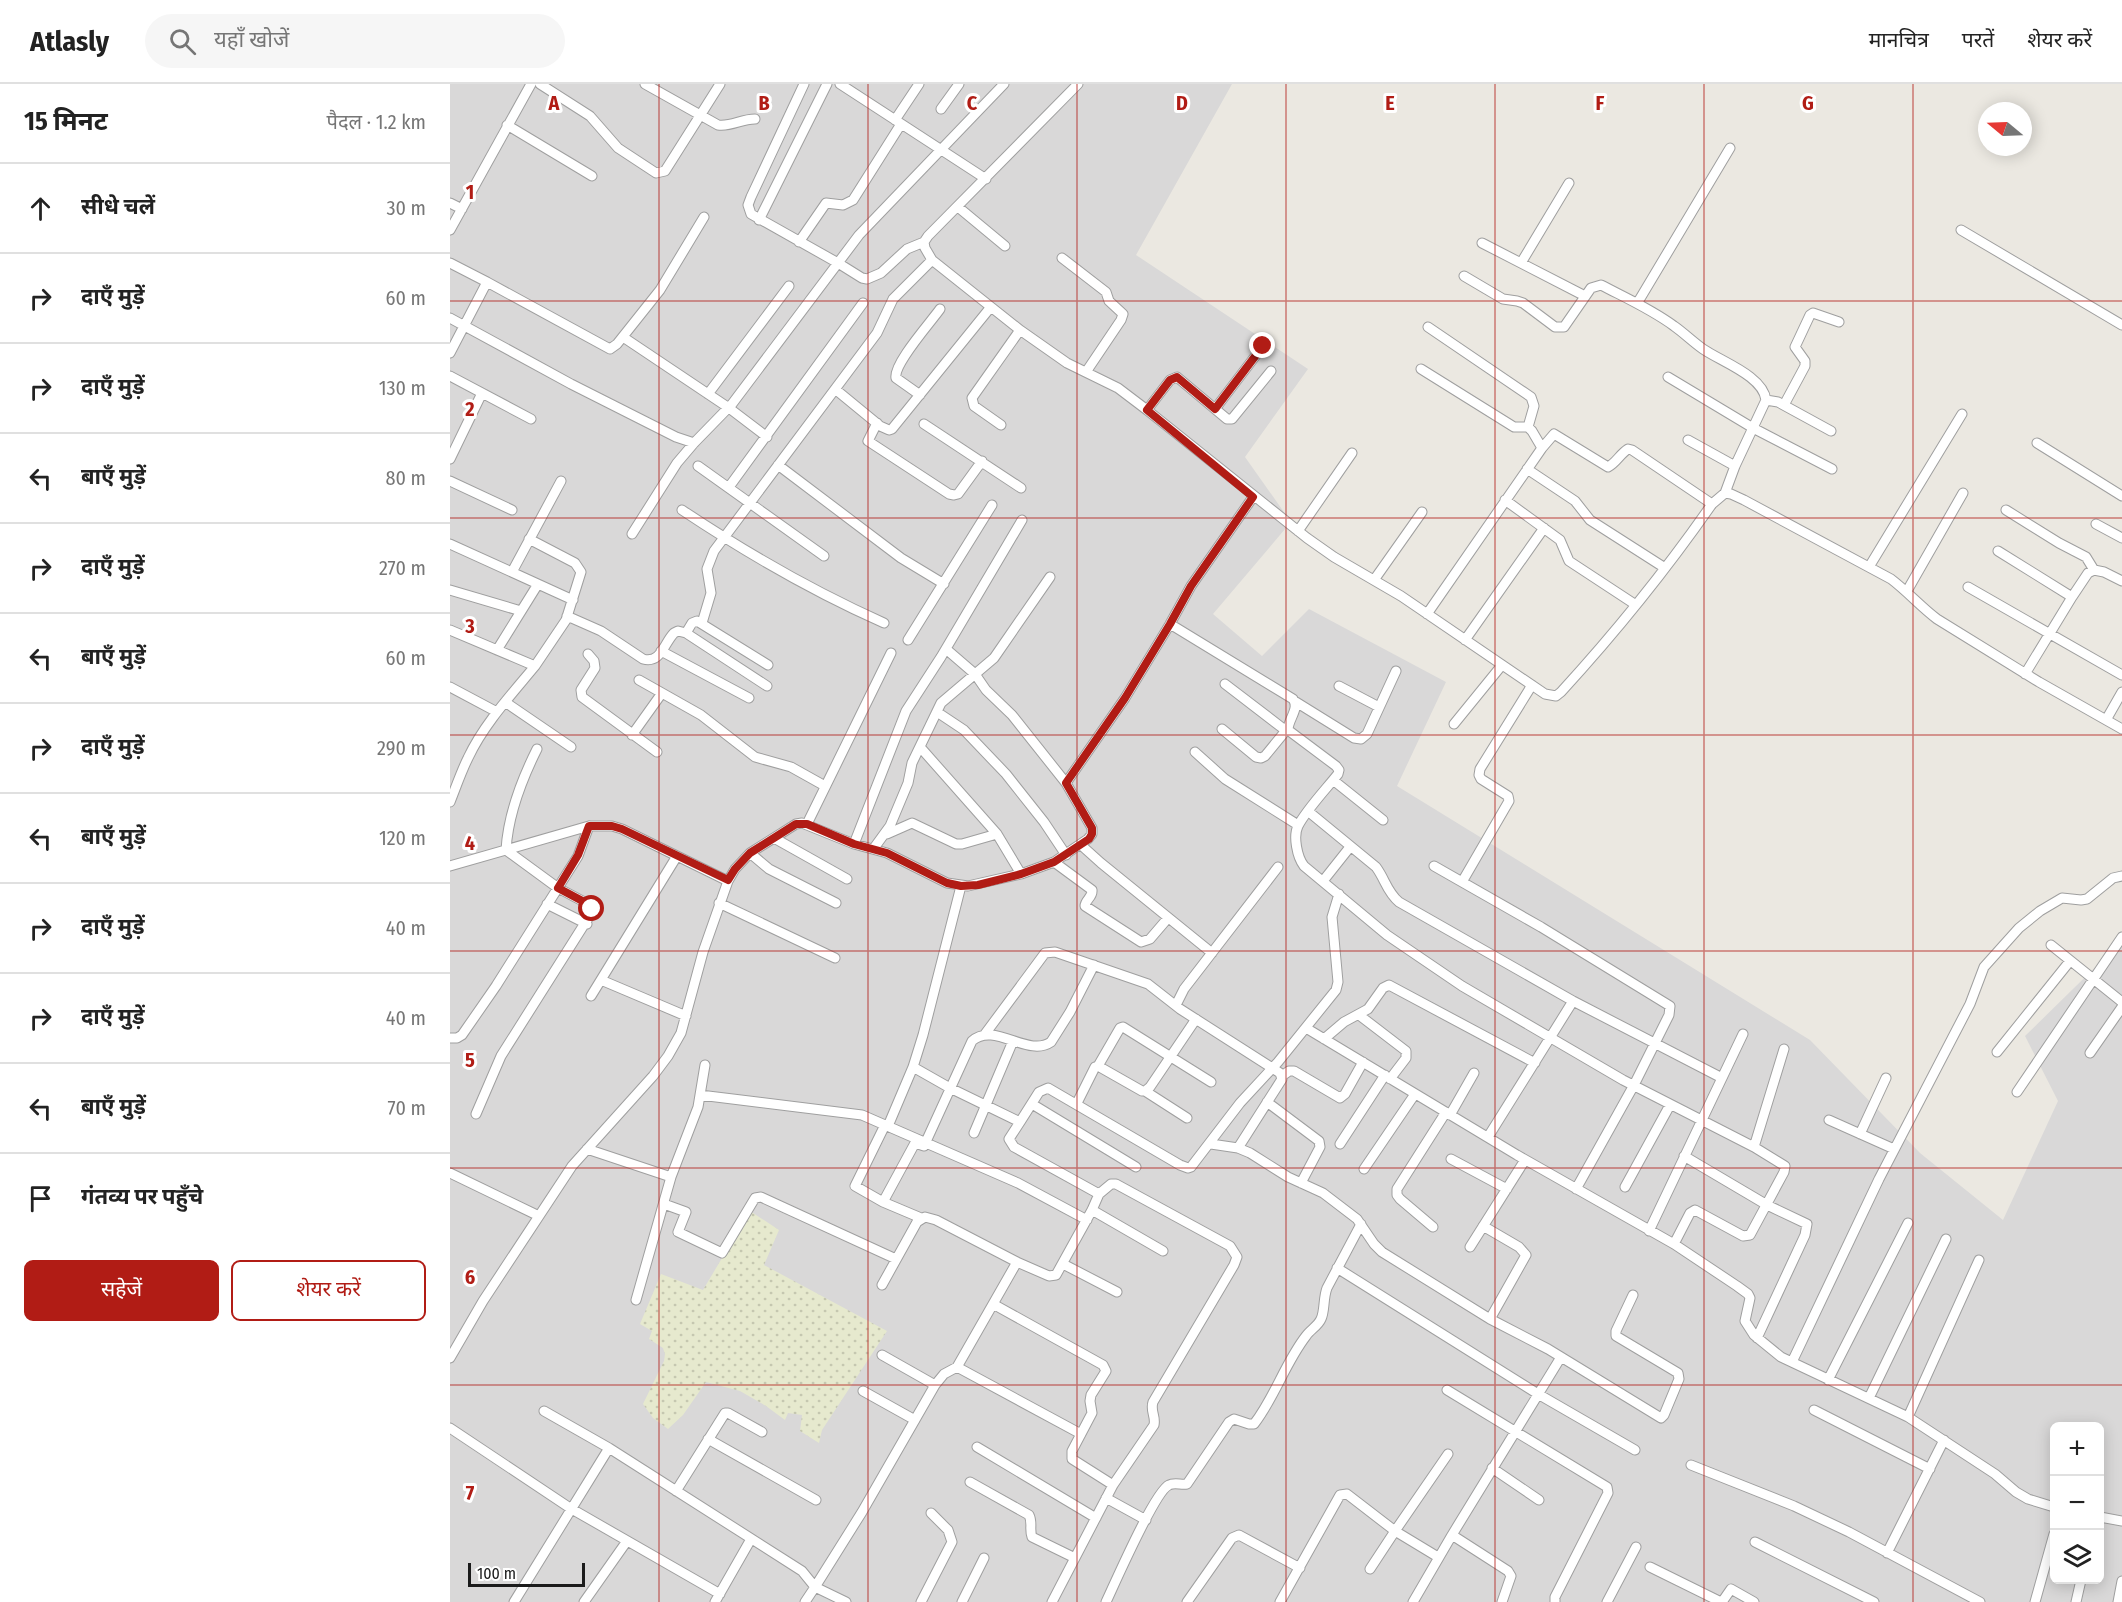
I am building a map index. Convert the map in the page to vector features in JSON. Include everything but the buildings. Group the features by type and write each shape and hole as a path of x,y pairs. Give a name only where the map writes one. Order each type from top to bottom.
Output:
{"street":[{"path":"450,230 531,84"},
{"path":"540,84 590,116 618,148 656,173 665,171 717,85"},
{"path":"645,84 717,126 755,119"},
{"path":"804,84 748,205 751,214 759,220 867,279 881,273 907,249 924,242 1075,87"},
{"path":"759,220 788,164 811,111 827,84"},
{"path":"840,84 986,179"},
{"path":"854,93 860,84"},
{"path":"799,242 826,203 843,205 853,200 919,84"},
{"path":"941,109 959,84"},
{"path":"632,534 677,463 729,408 859,235 882,208 941,151 1004,84"},
{"path":"1063,84 1075,87"},
{"path":"507,125 592,176"},
{"path":"1638,302 1730,148"},
{"path":"1521,263 1569,183"},
{"path":"450,203 462,209"},
{"path":"958,207 1005,246"},
{"path":"450,263 610,349 623,337 660,290 704,217"},
{"path":"1961,230 2122,325"},
{"path":"924,242 932,260 990,308 1067,363 1118,388 1253,497 1334,557 1427,614 1532,685 1551,696 1556,696 1636,605 1712,504 1725,493 1766,400 1762,388 1756,382 1703,349 1638,302 1601,285 1594,286 1584,296 1564,327 1561,328 1555,327 1523,303 1503,299 1464,276"},
{"path":"1482,243 1584,296"},
{"path":"1062,258 1106,292 1110,302 1123,314 1086,372"},
{"path":"702,623 711,593 707,569 710,558 877,333 893,299 932,260"},
{"path":"450,353 487,282"},
{"path":"708,394 789,286"},
{"path":"729,488 863,303"},
{"path":"836,389 877,423 889,430 892,429 990,308"},
{"path":"920,395 896,378 895,373 901,361 940,309"},
{"path":"1784,405 1804,370 1805,361 1795,347 1810,315 1813,312 1839,322"},
{"path":"450,318 571,384 694,443"},
{"path":"1428,327 1531,397 1534,406 1528,427"},
{"path":"1001,425 974,406 972,398 1020,330"},
{"path":"623,337 729,408 767,437"},
{"path":"1215,409 1263,346"},
{"path":"1421,369 1514,427 1528,427 1542,448"},
{"path":"1147,410 1170,380 1177,377 1227,419 1232,419 1272,371"},
{"path":"450,376 531,419"},
{"path":"1668,377 1753,428 1832,469"},
{"path":"450,459 482,393"},
{"path":"1766,400 1784,405 1831,431"},
{"path":"1869,567 1962,414"},
{"path":"877,423 868,441 954,495 958,494 982,461"},
{"path":"924,424 1021,488"},
{"path":"1427,614 1552,435 1556,434 1608,467 1624,451 1630,449 1712,504"},
{"path":"1688,440 1735,466"},
{"path":"2037,442 2122,496"},
{"path":"1298,531 1352,453"},
{"path":"778,465 901,558 944,584"},
{"path":"698,466 824,556"},
{"path":"1527,470 1575,501 1590,520 1665,568"},
{"path":"450,481 512,510"},
{"path":"512,572 561,481"},
{"path":"1725,493 1744,500 1869,567 1907,591 1937,619 2025,674 2122,729"},
{"path":"1907,591 1963,494"},
{"path":"1066,783 1125,698 1191,586 1253,497"},
{"path":"1505,500 1561,542 1569,561 1636,605"},
{"path":"908,640 992,505"},
{"path":"682,510 724,538 813,590 884,623"},
{"path":"2006,510 2059,543 2086,556 2094,570"},
{"path":"1374,580 1422,512"},
{"path":"854,844 900,723 1022,520"},
{"path":"2096,524 2122,538"},
{"path":"1465,640 1544,528"},
{"path":"450,802 467,758 497,712 535,666 567,616 573,600 581,572 578,566 530,539"},
{"path":"450,544 573,600"},
{"path":"1998,551 2072,597"},
{"path":"2025,674 2088,573 2094,570 2104,572 2122,581"},
{"path":"874,849 886,834 908,783 912,763 945,699 994,658 1050,576"},
{"path":"496,650 538,584"},
{"path":"1968,587 2122,675"},
{"path":"450,590 521,611"},
{"path":"567,616 601,631 643,659 654,660 674,633 678,631 686,633 767,686"},
{"path":"686,633 692,623 697,621 768,664"},
{"path":"1170,624 1354,738 1361,740 1367,734 1396,671"},
{"path":"450,630 535,666"},
{"path":"450,1358 483,1301 572,1166 653,1076 681,1033 719,903 728,880 750,853 796,824 807,824 854,844 887,853 947,883 961,886 978,885 1021,874 1054,862 1091,836 1092,828 1066,783 1024,728 986,690 975,674 946,649"},
{"path":"661,651 749,698"},
{"path":"807,824 891,652"},
{"path":"588,654 594,661 595,668 580,690 580,695 657,752"},
{"path":"1454,724 1502,665"},
{"path":"639,680 701,715 755,757 792,767 825,786"},
{"path":"1225,684 1339,770 1334,780 1298,825 1296,836 1301,863 1396,942 1462,986 1634,1085 1785,1166 1751,1234 1746,1237 1698,1210 1693,1210 1674,1244"},
{"path":"1462,882 1509,801 1508,796 1481,779 1480,769 1532,685"},
{"path":"1339,686 1379,707"},
{"path":"450,687 497,712"},
{"path":"2106,720 2122,692"},
{"path":"632,735 662,693"},
{"path":"505,702 571,747"},
{"path":"1221,729 1256,757 1261,758 1286,729 1296,702"},
{"path":"937,712 964,730 1006,774 1044,822 1066,855"},
{"path":"920,747 996,834 1021,874"},
{"path":"506,850 519,787 537,749"},
{"path":"1195,752 1226,779 1298,825"},
{"path":"1334,780 1383,820"},
{"path":"1309,812 1376,867 1382,874 1389,892 1399,902 1573,1001 1722,1078"},
{"path":"886,834 912,823 960,845 996,834"},
{"path":"450,1038 457,1038 468,1028 496,986 578,855 589,826"},
{"path":"450,866 589,826 612,826 728,880"},
{"path":"774,838 847,879"},
{"path":"1081,845 1212,953"},
{"path":"1323,881 1350,847"},
{"path":"476,1114 501,1056 587,924 592,912 590,905 558,888 506,850"},
{"path":"750,853 769,869 836,903"},
{"path":"591,996 677,856"},
{"path":"1054,862 1092,890 1085,906 1141,942 1150,939 1168,918"},
{"path":"1434,866 1668,1004 1671,1009 1634,1085 1576,1189"},
{"path":"1176,1005 1184,989 1278,867"},
{"path":"1792,1362 1894,1149 1970,1004 1980,974 1990,959 2019,928 2054,901 2062,898 2087,899 2113,878 2122,876"},
{"path":"961,886 913,1067 887,1126 855,1186 883,1202 921,1218 936,1220 1017,1262 1053,1276 1063,1264 1099,1194 1111,1184 1116,1184 1230,1246 1237,1257 1153,1402 1151,1408 1155,1418 1154,1425 1113,1485 1052,1602"},
{"path":"1099,1194 1014,1147 1008,1139 1039,1092 1048,1088 1184,1167 1191,1167 1211,1144 1240,1103 1333,994 1337,986 1332,917 1339,894"},
{"path":"719,903 835,958"},
{"path":"547,904 587,924"},
{"path":"2017,1092 2122,937"},
{"path":"2051,945 2122,1004 2090,1053"},
{"path":"883,1202 915,1143 924,1146 972,1041 985,1034 1044,953 1055,952 1140,980 1282,1076"},
{"path":"1997,1052 2070,961"},
{"path":"985,1034 1037,1046 1047,1046 1070,1012 1094,965"},
{"path":"601,980 686,1016"},
{"path":"1324,1039 1344,1022 1368,1009 1383,988 1392,986 1535,1063"},
{"path":"1488,1137 1573,1001"},
{"path":"1340,1144 1387,1077 1406,1058 1406,1051 1359,1015"},
{"path":"1145,1091 1196,1019"},
{"path":"1077,1103 1095,1067 1098,1066 1121,1027 1211,1082"},
{"path":"1306,1028 1525,1160 1674,1244 1748,1294 1750,1298 1745,1321 1757,1338 1781,1357 1908,1417 1995,1474 2016,1492 2028,1499 2050,1506"},
{"path":"1649,1231 1743,1034"},
{"path":"974,1133 1013,1041"},
{"path":"1754,1148 1784,1049"},
{"path":"1238,1148 1282,1076 1289,1071 1294,1071 1340,1098 1345,1094 1363,1062"},
{"path":"636,1300 671,1177 698,1107 705,1065"},
{"path":"1098,1066 1145,1091 1187,1118"},
{"path":"913,1067 1020,1122"},
{"path":"1433,1227 1400,1199 1397,1190 1474,1073"},
{"path":"1860,1134 1886,1078"},
{"path":"1364,1169 1415,1094"},
{"path":"700,1095 862,1115 1018,1183 1087,1220"},
{"path":"1267,1102 1319,1141 1320,1147 1301,1183"},
{"path":"1032,1104 1136,1167"},
{"path":"1625,1187 1670,1105"},
{"path":"1829,1120 1894,1149"},
{"path":"1211,1144 1238,1148 1259,1158 1279,1172 1323,1193 1361,1224 1382,1252 1490,1319 1561,1357 1658,1417 1664,1415 1679,1380 1678,1373 1616,1336 1616,1331 1633,1295"},
{"path":"587,1149 671,1177"},
{"path":"1684,1156 1767,1205 1806,1222 1808,1226 1757,1338"},
{"path":"1451,1159 1507,1189"},
{"path":"1470,1247 1525,1160"},
{"path":"450,1173 539,1216"},
{"path":"664,1204 686,1212 678,1232 722,1253 755,1198 759,1197 896,1259"},
{"path":"1092,1210 1163,1251"},
{"path":"882,1285 921,1218"},
{"path":"1828,1380 1908,1223"},
{"path":"1106,1602 1164,1488 1172,1483 1187,1484 1228,1422 1234,1419 1254,1424 1262,1414 1306,1337 1321,1321 1323,1299 1361,1224"},
{"path":"1483,1226 1519,1247 1526,1255 1490,1319"},
{"path":"1869,1398 1946,1239"},
{"path":"1908,1417 1979,1260"},
{"path":"805,1602 862,1512 935,1385 944,1374 957,1367 1017,1262"},
{"path":"1063,1264 1117,1292"},
{"path":"1337,1268 1538,1394 1635,1450"},
{"path":"993,1304 1102,1365 1105,1369 1106,1373 1091,1395 1092,1413 1072,1450 1072,1459 1113,1485"},
{"path":"882,1355 935,1385"},
{"path":"1413,1602 1438,1557 1561,1357"},
{"path":"957,1367 1082,1434"},
{"path":"1447,1390 1604,1484 1609,1490 1555,1597 1555,1602"},
{"path":"863,1391 915,1420"},
{"path":"1814,1410 1930,1469"},
{"path":"544,1411 609,1448 802,1571 814,1587 846,1602"},
{"path":"676,1491 725,1413 762,1432"},
{"path":"450,1428 570,1508 717,1598 752,1539"},
{"path":"708,1439 816,1500"},
{"path":"1887,1552 1944,1440"},
{"path":"976,1447 1096,1518"},
{"path":"514,1602 609,1448"},
{"path":"1370,1569 1448,1454"},
{"path":"1691,1465 1794,1506 1980,1602"},
{"path":"1492,1468 1539,1500"},
{"path":"970,1482 1029,1515 1032,1521 1030,1533 1032,1537 1075,1558"},
{"path":"1280,1602 1343,1493 1395,1531 1438,1557"},
{"path":"1106,1498 1146,1520"},
{"path":"921,1602 952,1542 948,1530 931,1513"},
{"path":"2104,1518 2122,1521"},
{"path":"1452,1534 1508,1571 1511,1576 1502,1602"},
{"path":"1187,1602 1235,1536 1300,1568"},
{"path":"584,1602 627,1541"},
{"path":"1755,1542 1874,1602"},
{"path":"1607,1602 1636,1547"},
{"path":"2035,1602 2050,1551"},
{"path":"962,1602 984,1558"},
{"path":"1650,1568 1721,1602 1731,1589 1754,1602"},
{"path":"2118,1602 2122,1581"},
{"path":"2076,1602 2080,1584"}],"shaded area":[{"path":"450,84 1232,84 1136,255 1308,369 1245,457 1291,522 1213,614 1262,656 1309,609 1446,682 1397,786 1810,1040 1920,1153 2003,1220 2058,1101 2025,1036 2122,941 2122,1602 450,1602"}],"green space":[{"path":"750,1211 779,1230 764,1265 887,1331 822,1430 819,1443 800,1431 802,1415 788,1413 785,1420 740,1391 706,1382 683,1415 668,1429 653,1418 643,1404 664,1361 665,1354 663,1348 649,1339 652,1331 640,1324 661,1274 703,1290"}],"route":[{"path":"592,909 590,905 558,888 582,848 589,826 612,826 622,829 728,880 750,853 796,824 802,823 854,844 887,853 947,883 961,886 978,885 1021,874 1054,862 1089,839 1092,828 1066,783 1125,698 1191,586 1253,497 1245,488 1147,410 1174,377 1181,379 1215,409 1263,346"}]}
